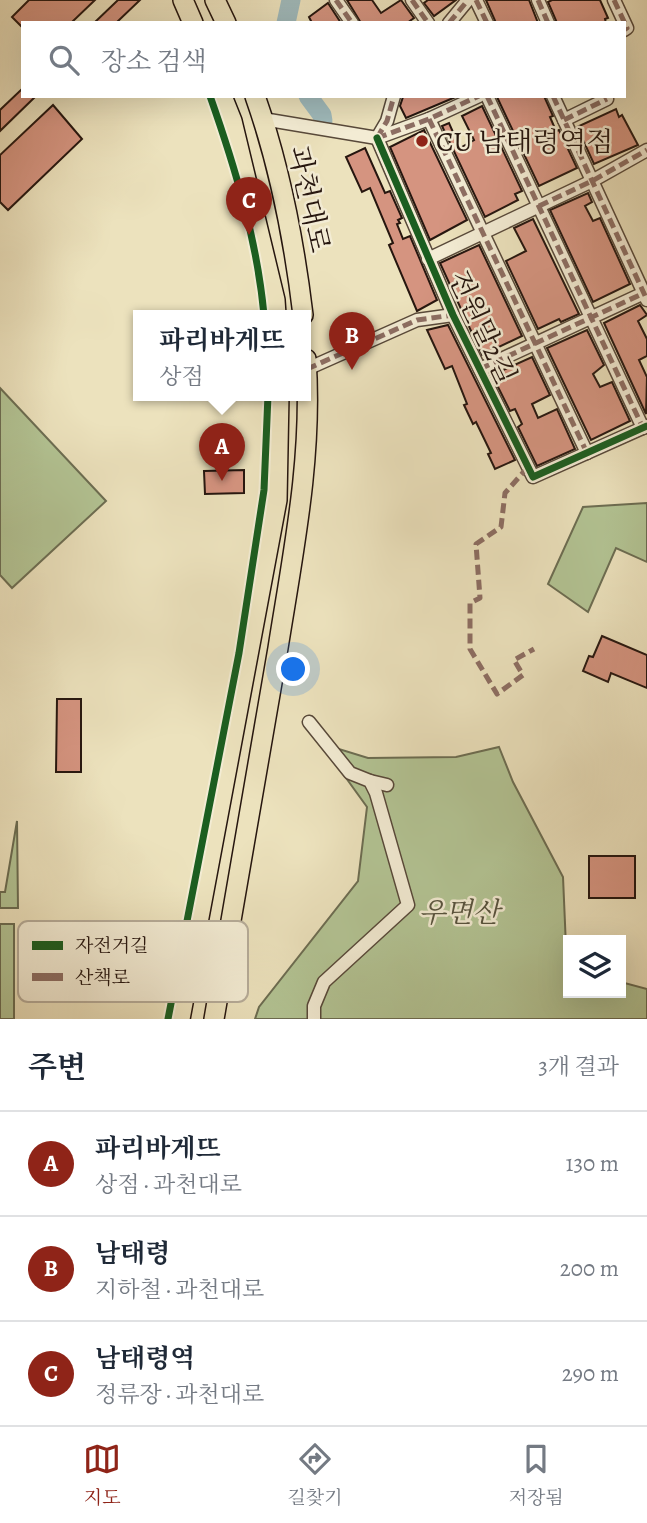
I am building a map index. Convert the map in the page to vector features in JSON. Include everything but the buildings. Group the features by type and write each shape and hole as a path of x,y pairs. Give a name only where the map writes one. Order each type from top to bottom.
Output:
{"main road":[{"path":"183,0 192,21"},
{"path":"215,0 225,21"},
{"name":"과천대로","path":"223,98 232,121 276,310"},
{"name":"과천대로","path":"256,98 274,151 288,216 302,310"},
{"path":"232,121 263,118"},
{"path":"198,921 277,500 279,401"},
{"path":"231,921 305,473 306,401"},
{"path":"242,690 270,696"}],"street":[{"path":"336,0 351,21"},
{"path":"412,0 427,21"},
{"path":"451,21 468,0"},
{"path":"476,0 486,21"},
{"path":"538,0 547,21"},
{"path":"614,0 624,21"},
{"path":"377,138 387,121 393,98"},
{"path":"429,119 587,453 645,427 488,98"},
{"path":"554,98 645,296"},
{"path":"564,120 607,99"},
{"path":"263,118 377,138 429,119 462,100"},
{"name":"전원말2길","path":"377,138 453,314 533,477 587,453"},
{"name":"전원말2길","path":"428,259 592,181 647,150"},
{"name":"전원말2길","path":"480,369 592,317 645,296"},
{"path":"311,367 417,320 453,314"},
{"path":"309,722 350,773 387,785"},
{"path":"314,1019 314,1006 324,982 408,905 376,793 370,781"}],"green space":[{"path":"0,388 106,501 12,588 0,575"},
{"path":"647,503 647,562 616,548 588,612 548,584 583,507"},
{"name":"우면산","path":"499,747 513,782 563,877 566,935 563,935 563,998 626,998 626,983 647,989 647,1019 255,1019 259,1007 358,881 367,807 336,764 339,749 368,758 456,757"},
{"path":"17,821 18,908 0,908 0,892 5,892"},
{"path":"0,924 14,924 14,1019 0,1019"}],"waterway":[{"path":"286,21 291,0"},
{"path":"309,98 322,115 323,121"}],"marked path":[{"path":"336,0 351,21"},
{"path":"412,0 427,21"},
{"path":"451,21 468,0"},
{"path":"476,0 486,21"},
{"path":"538,0 547,21"},
{"path":"614,0 624,21"},
{"path":"377,138 387,121 393,98"},
{"path":"377,138 429,119 475,98"},
{"path":"488,98 643,428"},
{"path":"554,98 647,300"},
{"path":"564,120 607,99"},
{"path":"429,119 587,453"},
{"path":"539,206 592,181 647,150"},
{"path":"480,369 644,293"},
{"path":"311,367 417,320 453,315"},
{"path":"528,467 505,493 501,527 476,544 480,598 470,603 470,649 497,694 523,675 514,660 534,649"}],"cycle path":[{"path":"211,98 244,204 263,310"},
{"path":"377,138 453,315 533,477 647,426"},
{"path":"187,921 239,653 264,490 268,401"},
{"path":"168,1019 171,1002"}],"place":[{"name":"CU 남태령역점","path":"422,141"},
{"name":"남태령역","path":"249,235"},
{"name":"남태령","path":"352,370"},
{"name":"파리바게뜨","path":"222,481"}]}
